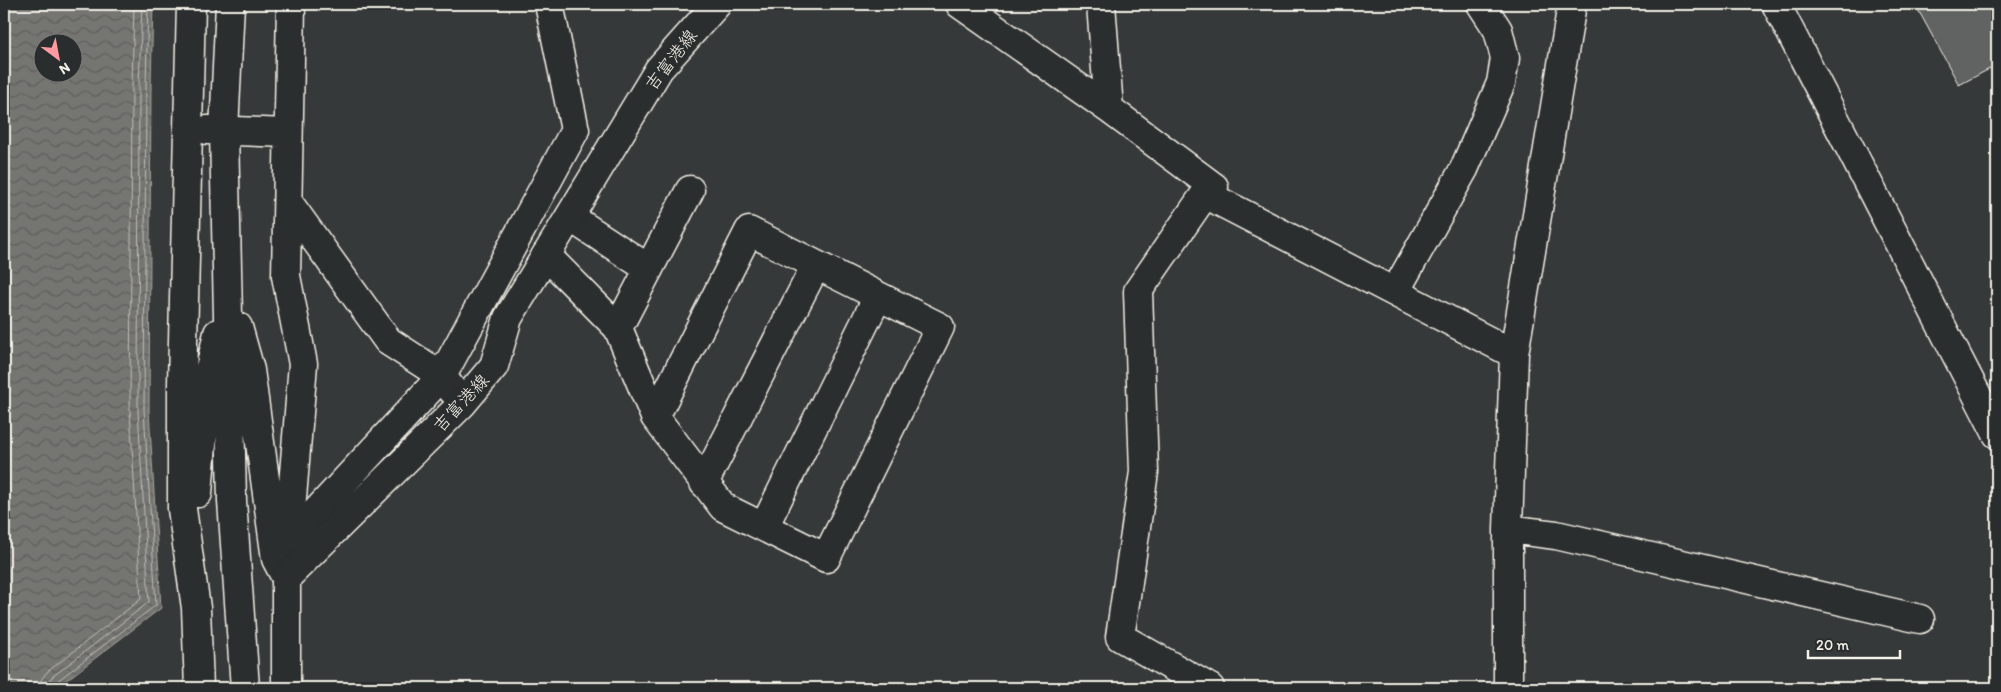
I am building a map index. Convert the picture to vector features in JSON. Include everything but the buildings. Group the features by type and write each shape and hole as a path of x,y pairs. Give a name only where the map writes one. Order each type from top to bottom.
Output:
{"street":[{"path":"191,4 182,384 182,509 196,608"},
{"path":"230,4 224,131 232,501 245,688"},
{"path":"286,688 286,578 303,364 286,276 291,4"},
{"path":"289,541 442,376 574,130 548,4"},
{"name":"吉富港線","path":"286,578 462,404 494,366 508,318 660,69 717,4"},
{"path":"960,4 1109,109 1214,187 1205,194 1138,291 1144,472 1120,637 1210,688"},
{"path":"1101,4 1109,109"},
{"path":"1395,292 1464,169 1501,83 1505,58 1498,30 1482,4"},
{"path":"1508,688 1508,529 1514,354 1572,4"},
{"path":"1776,4 1997,434"},
{"path":"188,128 288,133"},
{"path":"618,328 690,190"},
{"path":"1205,194 1514,354"},
{"path":"288,202 388,341 442,376 462,404"},
{"path":"570,217 649,269"},
{"path":"546,255 618,328 655,418 723,507 826,558 940,327 749,231 655,418"},
{"path":"704,483 816,265"},
{"path":"199,688 196,608 197,508 207,382 228,290"},
{"path":"228,290 250,370 276,559 286,578"},
{"path":"764,527 878,296"},
{"path":"1508,529 1556,535 1920,619"}],"water":[{"path":"4,4 153,4 149,410 161,608 56,688 4,688"}]}
